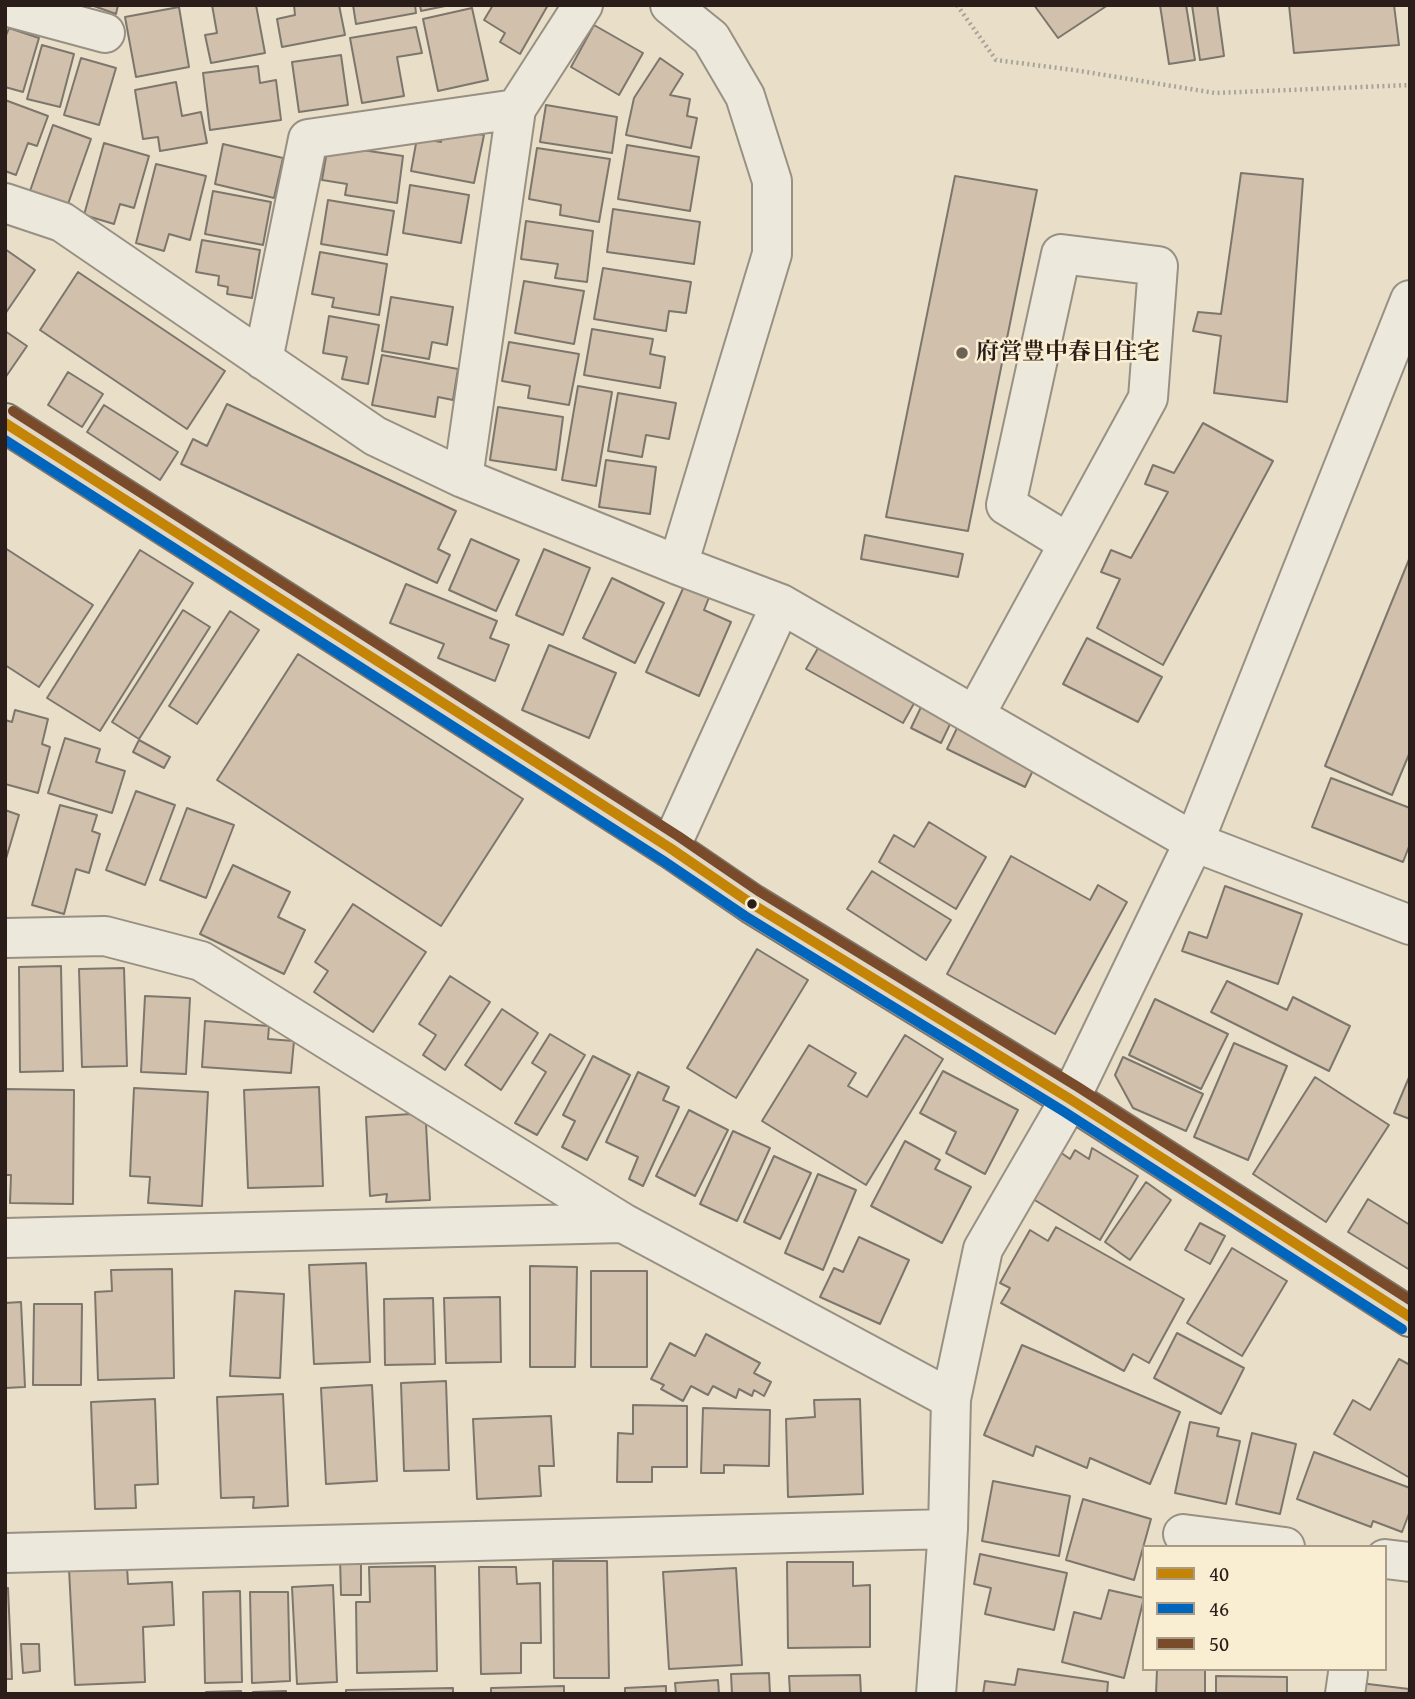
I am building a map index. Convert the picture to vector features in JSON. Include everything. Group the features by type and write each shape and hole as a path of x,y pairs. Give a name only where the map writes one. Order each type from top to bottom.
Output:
{"main road":[{"path":"5,423 670,848 752,904 1070,1099 1410,1317"}],"street":[{"path":"463,478 516,110 583,5"},
{"path":"670,5 711,38 745,96 772,181 772,254 678,565"},
{"path":"5,6 105,33"},
{"path":"263,360 308,139 516,110"},
{"path":"5,203 62,222 376,436 463,478 781,604 1194,842 1410,925"},
{"path":"975,715 1148,398 1158,266 1061,254 1006,505 1068,543"},
{"path":"936,1694 948,1529 951,1399 983,1249 1070,1099 1194,842 1410,300"},
{"path":"670,848 781,604"},
{"path":"5,938 105,936 201,961 623,1223 951,1399"},
{"path":"5,1238 623,1223"},
{"path":"5,1553 948,1529"},
{"path":"1183,1534 1269,1545"},
{"path":"1387,1559 1410,1562"}],"path":[{"path":"957,5 996,60 1215,93 1410,85"}],"building":[{"path":"91,5 118,5 116,14"},
{"path":"212,5 256,5 265,53 211,63 205,35 217,33"},
{"path":"294,5 339,5 345,35 282,47 277,19 295,15"},
{"path":"353,5 415,5 416,13 356,24"},
{"path":"420,5 450,5 421,11"},
{"path":"493,5 548,5 520,54 500,42 505,33 484,20"},
{"path":"1034,5 1108,5 1058,38"},
{"path":"1160,5 1186,5 1195,60 1169,64"},
{"path":"1192,5 1217,5 1224,56 1200,60"},
{"path":"1289,5 1394,5 1399,45 1294,53"},
{"path":"179,7 189,67 136,77 125,17"},
{"path":"472,8 488,80 438,91 423,19"},
{"path":"594,25 643,53 619,95 571,67"},
{"path":"416,27 422,53 397,57 404,96 362,103 350,38"},
{"path":"9,28 39,38 23,92 5,87 5,38"},
{"path":"42,45 74,54 60,107 27,99"},
{"path":"341,55 348,105 299,112 292,62"},
{"path":"81,58 116,68 99,125 64,115"},
{"path":"660,58 683,74 670,95 690,99 687,116 697,118 691,148 626,135 634,98"},
{"path":"258,66 260,83 276,80 281,120 210,130 203,73"},
{"path":"176,82 182,116 201,112 207,143 160,151 158,137 143,139 135,90"},
{"path":"5,100 48,116 37,146 28,143 16,175 5,171"},
{"path":"546,105 617,117 612,153 540,142"},
{"path":"53,125 91,139 68,204 30,191"},
{"path":"444,128 484,135 474,183 411,171 417,138 441,142"},
{"path":"104,143 149,156 134,208 120,204 114,224 84,215"},
{"path":"223,144 283,158 274,198 215,184"},
{"path":"328,145 403,156 397,203 345,195 347,184 322,180"},
{"path":"627,145 699,157 690,211 618,199"},
{"path":"537,148 610,159 599,222 560,215 561,205 529,199"},
{"path":"156,164 206,176 190,240 169,234 164,251 136,243"},
{"name":"府営豊中春日住宅","path":"1241,173 1303,179 1287,402 1214,393 1221,336 1193,331 1198,312 1221,314"},
{"name":"府営豊中春日住宅","path":"955,176 1037,190 968,531 886,517"},
{"path":"410,185 469,195 461,243 403,233"},
{"path":"213,191 271,202 263,245 205,234"},
{"path":"328,200 394,211 387,255 321,244"},
{"path":"613,209 700,222 694,264 607,252"},
{"path":"526,221 593,231 587,282 555,278 558,264 521,259"},
{"path":"202,240 260,250 252,298 227,294 228,287 218,285 219,276 196,272"},
{"path":"5,249 35,270 5,314"},
{"path":"320,252 387,264 379,315 332,307 334,298 312,294"},
{"path":"603,268 691,282 686,313 669,311 666,331 594,319"},
{"path":"78,272 225,371 187,429 40,330"},
{"path":"524,281 584,291 574,344 515,333"},
{"path":"391,297 453,307 447,345 432,342 429,359 382,351"},
{"path":"329,316 379,325 368,384 342,379 347,357 323,353"},
{"path":"592,329 653,339 650,354 665,357 660,388 584,375"},
{"path":"5,331 27,346 5,378"},
{"path":"509,342 579,354 569,405 528,398 530,386 502,381"},
{"path":"382,355 458,369 453,400 438,397 435,417 372,405"},
{"path":"68,372 103,394 82,427 48,405"},
{"path":"578,386 612,392 596,486 562,480"},
{"path":"618,393 676,403 669,439 646,435 642,457 608,451"},
{"path":"227,404 456,511 438,549 450,555 437,583 181,464 193,439 207,446"},
{"path":"104,405 178,452 160,480 87,432"},
{"path":"498,407 563,417 556,470 490,460"},
{"path":"1203,423 1273,461 1163,665 1097,628 1120,579 1101,572 1111,550 1131,558 1168,492 1145,484 1153,465 1174,473"},
{"path":"606,460 656,467 650,514 599,507"},
{"path":"865,535 963,554 958,577 861,559"},
{"path":"471,539 519,560 496,611 449,590"},
{"path":"5,548 93,605 39,687 5,665"},
{"path":"544,549 590,568 563,635 516,615"},
{"path":"140,550 193,583 100,731 47,698"},
{"path":"1410,557 1410,752 1392,795 1325,766"},
{"path":"612,578 664,603 635,663 583,638"},
{"path":"406,584 497,621 490,638 509,645 495,681 438,658 444,644 390,623"},
{"path":"685,584 710,595 704,610 731,622 699,696 646,672"},
{"path":"183,610 210,627 139,739 112,722"},
{"path":"230,611 259,630 197,724 169,706"},
{"path":"1087,638 1162,677 1138,722 1063,684"},
{"path":"821,643 917,698 903,723 806,669"},
{"path":"549,645 616,673 589,738 522,710"},
{"path":"298,654 523,799 441,926 217,780"},
{"path":"923,703 953,718 941,743 911,728"},
{"path":"15,710 48,719 42,744 50,747 38,793 5,784 5,720 12,722"},
{"path":"959,724 1037,762 1025,787 947,749"},
{"path":"65,738 100,749 96,762 125,771 112,813 48,793"},
{"path":"139,740 170,757 164,768 133,752"},
{"path":"1331,778 1410,808 1410,844 1403,862 1312,827"},
{"path":"136,791 175,805 145,885 106,870"},
{"path":"60,805 97,815 92,831 100,834 89,873 76,869 64,914 32,905"},
{"path":"187,808 234,825 206,898 160,880"},
{"path":"5,810 19,815 5,862"},
{"path":"929,822 986,857 956,909 879,862 894,835 914,847"},
{"path":"1011,856 1090,900 1098,885 1127,902 1055,1034 947,974"},
{"path":"233,865 290,892 278,917 305,930 284,974 200,934"},
{"path":"872,871 951,920 926,960 847,909"},
{"path":"1225,886 1302,914 1278,984 1182,951 1189,932 1207,938"},
{"path":"353,904 426,952 373,1032 314,992 328,971 315,962"},
{"path":"757,949 808,980 736,1098 687,1068"},
{"path":"61,966 63,1071 20,1072 19,967"},
{"path":"124,968 127,1066 82,1067 79,969"},
{"path":"450,976 490,1002 445,1070 423,1055 436,1035 419,1024"},
{"path":"1227,981 1287,1010 1293,997 1350,1026 1329,1071 1211,1012"},
{"path":"145,996 190,998 186,1074 141,1072"},
{"path":"1155,999 1228,1034 1201,1089 1129,1055"},
{"path":"502,1009 538,1033 501,1090 465,1065"},
{"path":"205,1021 269,1026 268,1039 294,1041 291,1073 202,1067"},
{"path":"550,1034 585,1055 537,1135 515,1123 546,1072 532,1063"},
{"path":"905,1035 943,1059 866,1185 762,1121 809,1045 856,1073 848,1086 867,1097"},
{"path":"1234,1043 1287,1066 1248,1160 1194,1137"},
{"path":"593,1056 630,1075 587,1160 562,1147 575,1121 563,1115"},
{"path":"1123,1057 1203,1094 1186,1131 1133,1108 1115,1075"},
{"path":"943,1071 1018,1110 985,1174 946,1153 956,1132 920,1113"},
{"path":"638,1072 669,1087 663,1100 679,1107 643,1186 629,1179 638,1157 606,1142"},
{"path":"1410,1075 1410,1119 1394,1113"},
{"path":"1315,1077 1389,1125 1326,1222 1253,1174"},
{"path":"319,1087 323,1186 248,1188 244,1090"},
{"path":"134,1088 208,1092 202,1206 148,1203 150,1177 130,1176"},
{"path":"5,1089 74,1090 73,1204 10,1203 11,1175 5,1175"},
{"path":"689,1110 728,1130 695,1196 656,1176"},
{"path":"411,1114 426,1124 430,1200 386,1202 387,1194 370,1196 366,1117"},
{"path":"733,1131 770,1148 737,1221 700,1204"},
{"path":"905,1141 940,1160 935,1169 971,1187 942,1243 871,1206"},
{"path":"1092,1148 1138,1176 1100,1240 1033,1199 1060,1152 1070,1159 1075,1150 1089,1159"},
{"path":"774,1156 811,1173 780,1239 744,1222"},
{"path":"818,1174 856,1190 823,1270 785,1253"},
{"path":"1146,1182 1171,1200 1130,1260 1105,1242"},
{"path":"1368,1199 1410,1225 1410,1270 1348,1232"},
{"path":"1200,1223 1225,1236 1210,1264 1185,1250"},
{"path":"1056,1227 1184,1299 1149,1363 1133,1354 1124,1371 1001,1303 1010,1288 1000,1283 1030,1230 1048,1241"},
{"path":"859,1237 909,1260 880,1324 820,1297 834,1268 843,1272"},
{"path":"1232,1248 1287,1281 1242,1356 1187,1323"},
{"path":"366,1263 370,1362 314,1364 309,1265"},
{"path":"530,1266 577,1267 575,1367 530,1367"},
{"path":"172,1269 174,1378 98,1380 95,1292 112,1291 111,1270"},
{"path":"591,1271 647,1271 647,1367 591,1367"},
{"path":"235,1291 284,1294 280,1378 230,1376"},
{"path":"500,1297 501,1362 446,1363 444,1298"},
{"path":"433,1298 435,1364 385,1365 384,1299"},
{"path":"21,1302 25,1387 5,1388 5,1303"},
{"path":"34,1304 82,1304 81,1385 33,1385"},
{"path":"1177,1333 1244,1368 1221,1414 1154,1378"},
{"path":"706,1334 760,1363 754,1373 771,1382 764,1396 754,1390 752,1396 739,1389 736,1398 713,1386 708,1395 691,1386 683,1401 661,1389 664,1385 651,1379 670,1343 695,1356"},
{"path":"1022,1345 1180,1412 1150,1484 1090,1458 1087,1468 1036,1446 1033,1456 984,1435"},
{"path":"1399,1359 1410,1365 1410,1478 1334,1434 1353,1400 1370,1410"},
{"path":"446,1381 449,1470 404,1471 401,1383"},
{"path":"372,1385 377,1481 326,1484 321,1388"},
{"path":"283,1394 288,1506 253,1508 254,1497 221,1498 217,1397"},
{"path":"155,1399 158,1484 135,1485 136,1508 95,1509 91,1402"},
{"path":"860,1399 863,1494 788,1497 786,1419 815,1417 814,1400"},
{"path":"633,1405 687,1406 687,1467 652,1467 652,1482 617,1482 618,1433 633,1434"},
{"path":"703,1408 770,1410 769,1466 724,1465 724,1473 701,1473"},
{"path":"551,1416 554,1466 539,1466 541,1496 477,1499 473,1419"},
{"path":"1190,1422 1219,1428 1217,1436 1240,1441 1226,1504 1175,1493"},
{"path":"1252,1433 1296,1444 1280,1514 1236,1504"},
{"path":"1314,1452 1410,1488 1410,1511 1402,1532 1373,1521 1371,1527 1297,1499"},
{"path":"993,1481 1070,1496 1059,1556 982,1541"},
{"path":"1083,1499 1151,1519 1134,1580 1066,1560"},
{"path":"980,1554 1067,1573 1054,1630 985,1614 991,1588 974,1584"},
{"path":"361,1557 361,1595 341,1595 340,1558"},
{"path":"553,1561 607,1561 609,1678 554,1678"},
{"path":"787,1562 853,1562 853,1586 870,1585 870,1647 788,1648"},
{"path":"127,1566 128,1584 172,1582 174,1625 143,1627 145,1682 75,1685 69,1569"},
{"path":"435,1566 437,1671 357,1673 356,1602 370,1602 369,1567"},
{"path":"479,1567 516,1567 517,1584 540,1583 541,1643 521,1643 521,1673 481,1674"},
{"path":"736,1568 742,1665 669,1669 663,1572"},
{"path":"333,1585 337,1682 297,1684 292,1587"},
{"path":"5,1588 8,1588 12,1679 5,1679"},
{"path":"1109,1590 1142,1598 1124,1678 1062,1662 1074,1612 1101,1619"},
{"path":"240,1591 242,1682 205,1683 203,1592"},
{"path":"250,1592 288,1592 290,1681 252,1683"},
{"path":"21,1644 39,1644 40,1671 23,1673"},
{"path":"1018,1669 1108,1682 1107,1694 983,1694 985,1681 1015,1685"},
{"path":"1157,1671 1205,1671 1205,1694 1156,1694"},
{"path":"769,1673 770,1694 732,1694 731,1674"},
{"path":"860,1675 861,1694 790,1694 789,1676"},
{"path":"1216,1676 1287,1677 1287,1694 1216,1694"},
{"path":"718,1680 719,1694 676,1694 675,1683"},
{"path":"1360,1683 1409,1689 1408,1694 1359,1694"},
{"path":"564,1686 564,1694 491,1694 491,1688"},
{"path":"666,1686 666,1694 625,1694 625,1688"},
{"path":"453,1688 453,1694 346,1694 346,1690"},
{"path":"241,1691 242,1694 206,1694 206,1692"},
{"path":"286,1691 286,1694 253,1694 253,1692"}],"transit line":[{"name":"50","path":"13,411 678,836 760,892 1078,1087 1410,1300"},
{"name":"40","path":"5,423 670,848 752,904 1070,1099 1410,1317"},
{"name":"46","path":"5,440 662,860 745,916 1063,1111 1402,1329"}],"place":[{"name":"府営豊中春日住宅","path":"962,353"}]}
